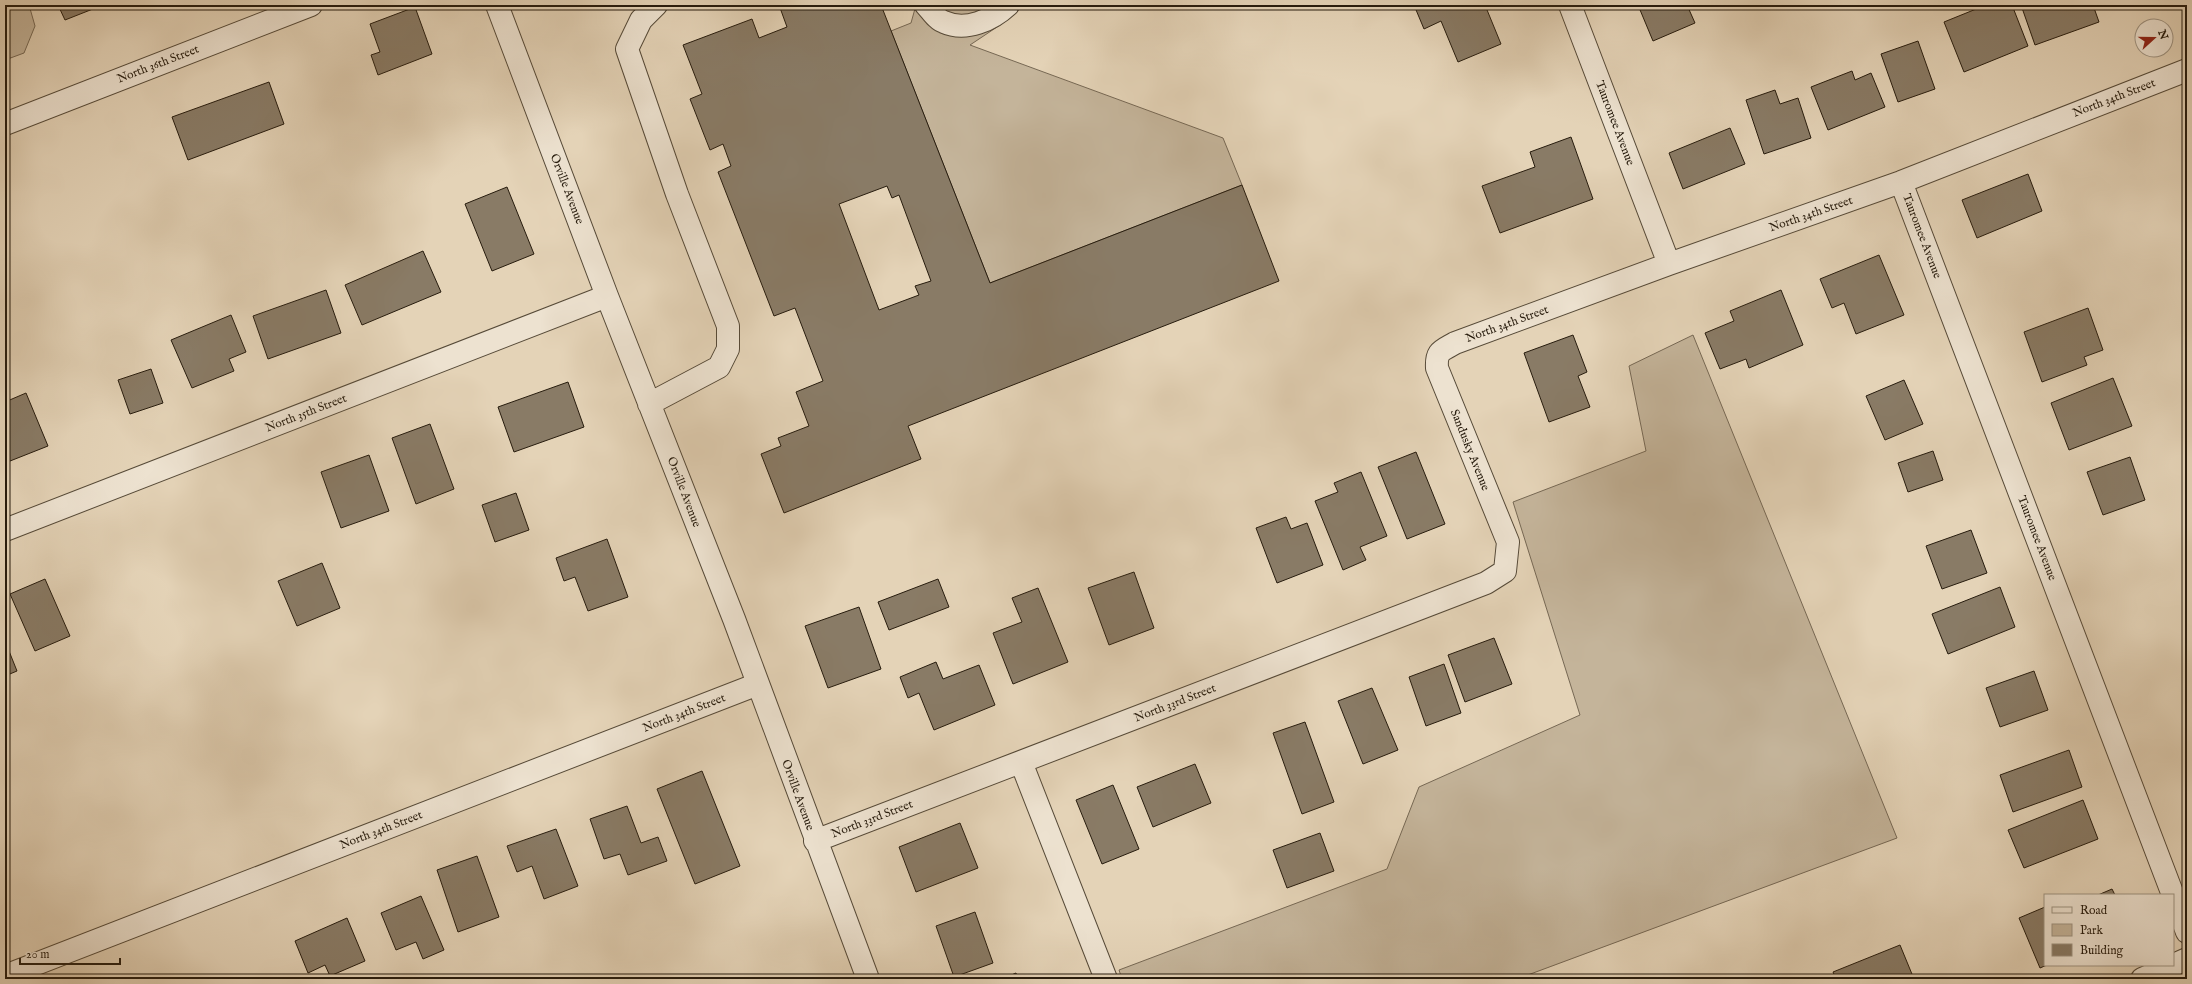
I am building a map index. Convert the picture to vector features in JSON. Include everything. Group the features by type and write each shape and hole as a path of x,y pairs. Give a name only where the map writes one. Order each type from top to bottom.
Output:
{"street":[{"name":"North 36th Street","path":"5,124 312,5"},
{"name":"Orville Avenue","path":"497,5 607,296 758,684 815,841 868,979"},
{"path":"649,404 719,367 728,349 728,326 677,194 627,49 641,20 656,5"},
{"path":"926,5 943,22 969,27 1002,11 1008,5"},
{"name":"Tauromee Avenue","path":"1570,5 1669,264"},
{"name":"North 34th Street","path":"1437,357 1440,352 1454,343 1669,264 1901,182 2187,70"},
{"name":"Tauromee Avenue","path":"1901,182 2173,894"},
{"name":"North 35th Street","path":"5,530 607,296"},
{"name":"Sandusky Avenue","path":"1437,357 1437,368 1508,542"},
{"name":"North 33rd Street","path":"815,841 1486,583 1505,571 1508,542"},
{"name":"North 34th Street","path":"5,976 758,684"},
{"path":"1021,762 1106,979"},
{"name":"Tauromee Avenue","path":"2174,898 2187,932"},
{"path":"2174,965 2187,959"},
{"path":"2142,979 2171,966"}],"green space":[{"path":"5,5 29,5 35,26 24,53 5,60"},
{"path":"916,5 1006,5 1009,11 1003,23 970,45 1223,138 1242,185 990,283 891,31 911,23"},
{"path":"1693,335 1897,838 1517,979 1122,979 1119,970 1387,869 1419,787 1580,715 1513,502 1646,451 1629,366"}],"building":[{"path":"58,5 103,5 65,20"},
{"path":"779,5 881,5 990,283 1242,185 1279,281 908,426 921,459 784,513 761,454 781,446 778,438 809,426 796,392 823,381 795,308 774,316 718,172 731,166 723,144 710,150 690,99 702,94 683,45 752,19 759,38 787,27","holes":["887,186 892,198 899,195 931,281 915,286 919,295 879,310 839,204"]},
{"path":"1414,5 1485,5 1501,44 1458,62 1441,21 1424,29"},
{"path":"1638,5 1687,5 1695,23 1653,41"},
{"path":"1986,5 2012,5 2028,46 1964,72 1944,22"},
{"path":"2021,5 2093,5 2099,22 2035,45"},
{"path":"415,7 432,54 378,75 371,55 380,52 370,24"},
{"path":"1918,41 1935,89 1898,102 1881,54"},
{"path":"1852,71 1855,80 1871,73 1885,107 1828,130 1811,87"},
{"path":"269,82 284,124 188,160 172,117"},
{"path":"1775,90 1780,104 1798,98 1811,138 1764,154 1746,100"},
{"path":"1730,128 1745,164 1683,189 1669,153"},
{"path":"1571,137 1593,199 1500,233 1482,186 1535,167 1530,152"},
{"path":"2028,174 2042,211 1977,238 1962,200"},
{"path":"507,187 534,254 492,271 465,204"},
{"path":"423,251 441,292 362,325 345,285"},
{"path":"1879,255 1904,315 1856,334 1844,303 1832,308 1820,279"},
{"path":"326,290 341,333 268,359 253,316"},
{"path":"1781,290 1803,345 1749,368 1746,359 1720,369 1705,333 1734,321 1730,311"},
{"path":"2088,308 2103,350 2084,357 2087,365 2042,382 2024,332"},
{"path":"231,315 246,352 229,359 234,371 192,388 171,340"},
{"path":"1573,335 1587,372 1578,376 1590,407 1549,422 1524,353"},
{"path":"151,369 163,403 130,414 118,380"},
{"path":"2113,378 2132,426 2069,450 2051,403"},
{"path":"1904,380 1923,424 1885,440 1866,396"},
{"path":"568,382 584,427 514,452 498,407"},
{"path":"26,393 48,446 5,463 5,402"},
{"path":"430,424 454,489 416,504 392,438"},
{"path":"1933,451 1943,480 1908,492 1898,463"},
{"path":"1416,452 1445,524 1407,539 1378,467"},
{"path":"369,455 389,511 341,528 321,472"},
{"path":"2130,457 2145,500 2103,515 2087,472"},
{"path":"1361,472 1387,536 1360,547 1366,560 1343,570 1315,501 1338,492 1334,483"},
{"path":"516,493 529,530 495,542 482,505"},
{"path":"1286,517 1291,529 1307,523 1323,565 1277,583 1256,528"},
{"path":"1971,530 1987,573 1942,589 1926,546"},
{"path":"607,539 628,597 588,611 575,577 564,581 556,558"},
{"path":"322,563 340,608 297,626 278,581"},
{"path":"1134,572 1154,628 1109,645 1088,588"},
{"path":"45,579 70,636 35,651 10,594"},
{"path":"938,579 949,607 889,630 878,602"},
{"path":"2000,587 2015,627 1948,654 1932,614"},
{"path":"1038,588 1068,662 1013,684 993,633 1022,622 1012,598"},
{"path":"859,607 881,669 828,688 805,626"},
{"path":"1494,638 1512,684 1465,702 1448,655"},
{"path":"5,641 17,671 5,676"},
{"path":"936,662 943,679 979,665 995,705 934,730 919,693 908,698 900,677"},
{"path":"1444,664 1461,713 1426,726 1409,677"},
{"path":"2034,671 2048,710 2000,727 1986,688"},
{"path":"1372,688 1398,750 1363,764 1338,701"},
{"path":"1305,722 1334,802 1302,814 1273,733"},
{"path":"2069,750 2082,787 2013,812 2000,775"},
{"path":"1195,764 1211,803 1153,827 1137,787"},
{"path":"702,771 740,866 695,884 657,789"},
{"path":"1113,785 1139,849 1102,864 1076,800"},
{"path":"2083,800 2098,839 2024,868 2008,830"},
{"path":"627,806 641,843 658,837 667,861 628,875 620,854 604,859 590,819"},
{"path":"960,823 978,868 916,892 899,847"},
{"path":"556,829 578,886 544,899 532,866 517,872 507,846"},
{"path":"1320,833 1334,871 1287,888 1273,850"},
{"path":"477,856 499,917 458,932 437,870"},
{"path":"2112,889 2114,894 2100,894"},
{"path":"421,896 444,950 423,959 416,942 396,950 381,913"},
{"path":"2044,907 2045,966 2040,968 2019,918"},
{"path":"975,912 993,963 954,977 936,926"},
{"path":"347,918 365,961 330,976 325,965 308,973 295,941"},
{"path":"1900,945 1914,979 1836,979 1833,972"},
{"path":"1016,973 1018,979 1002,979"}]}
